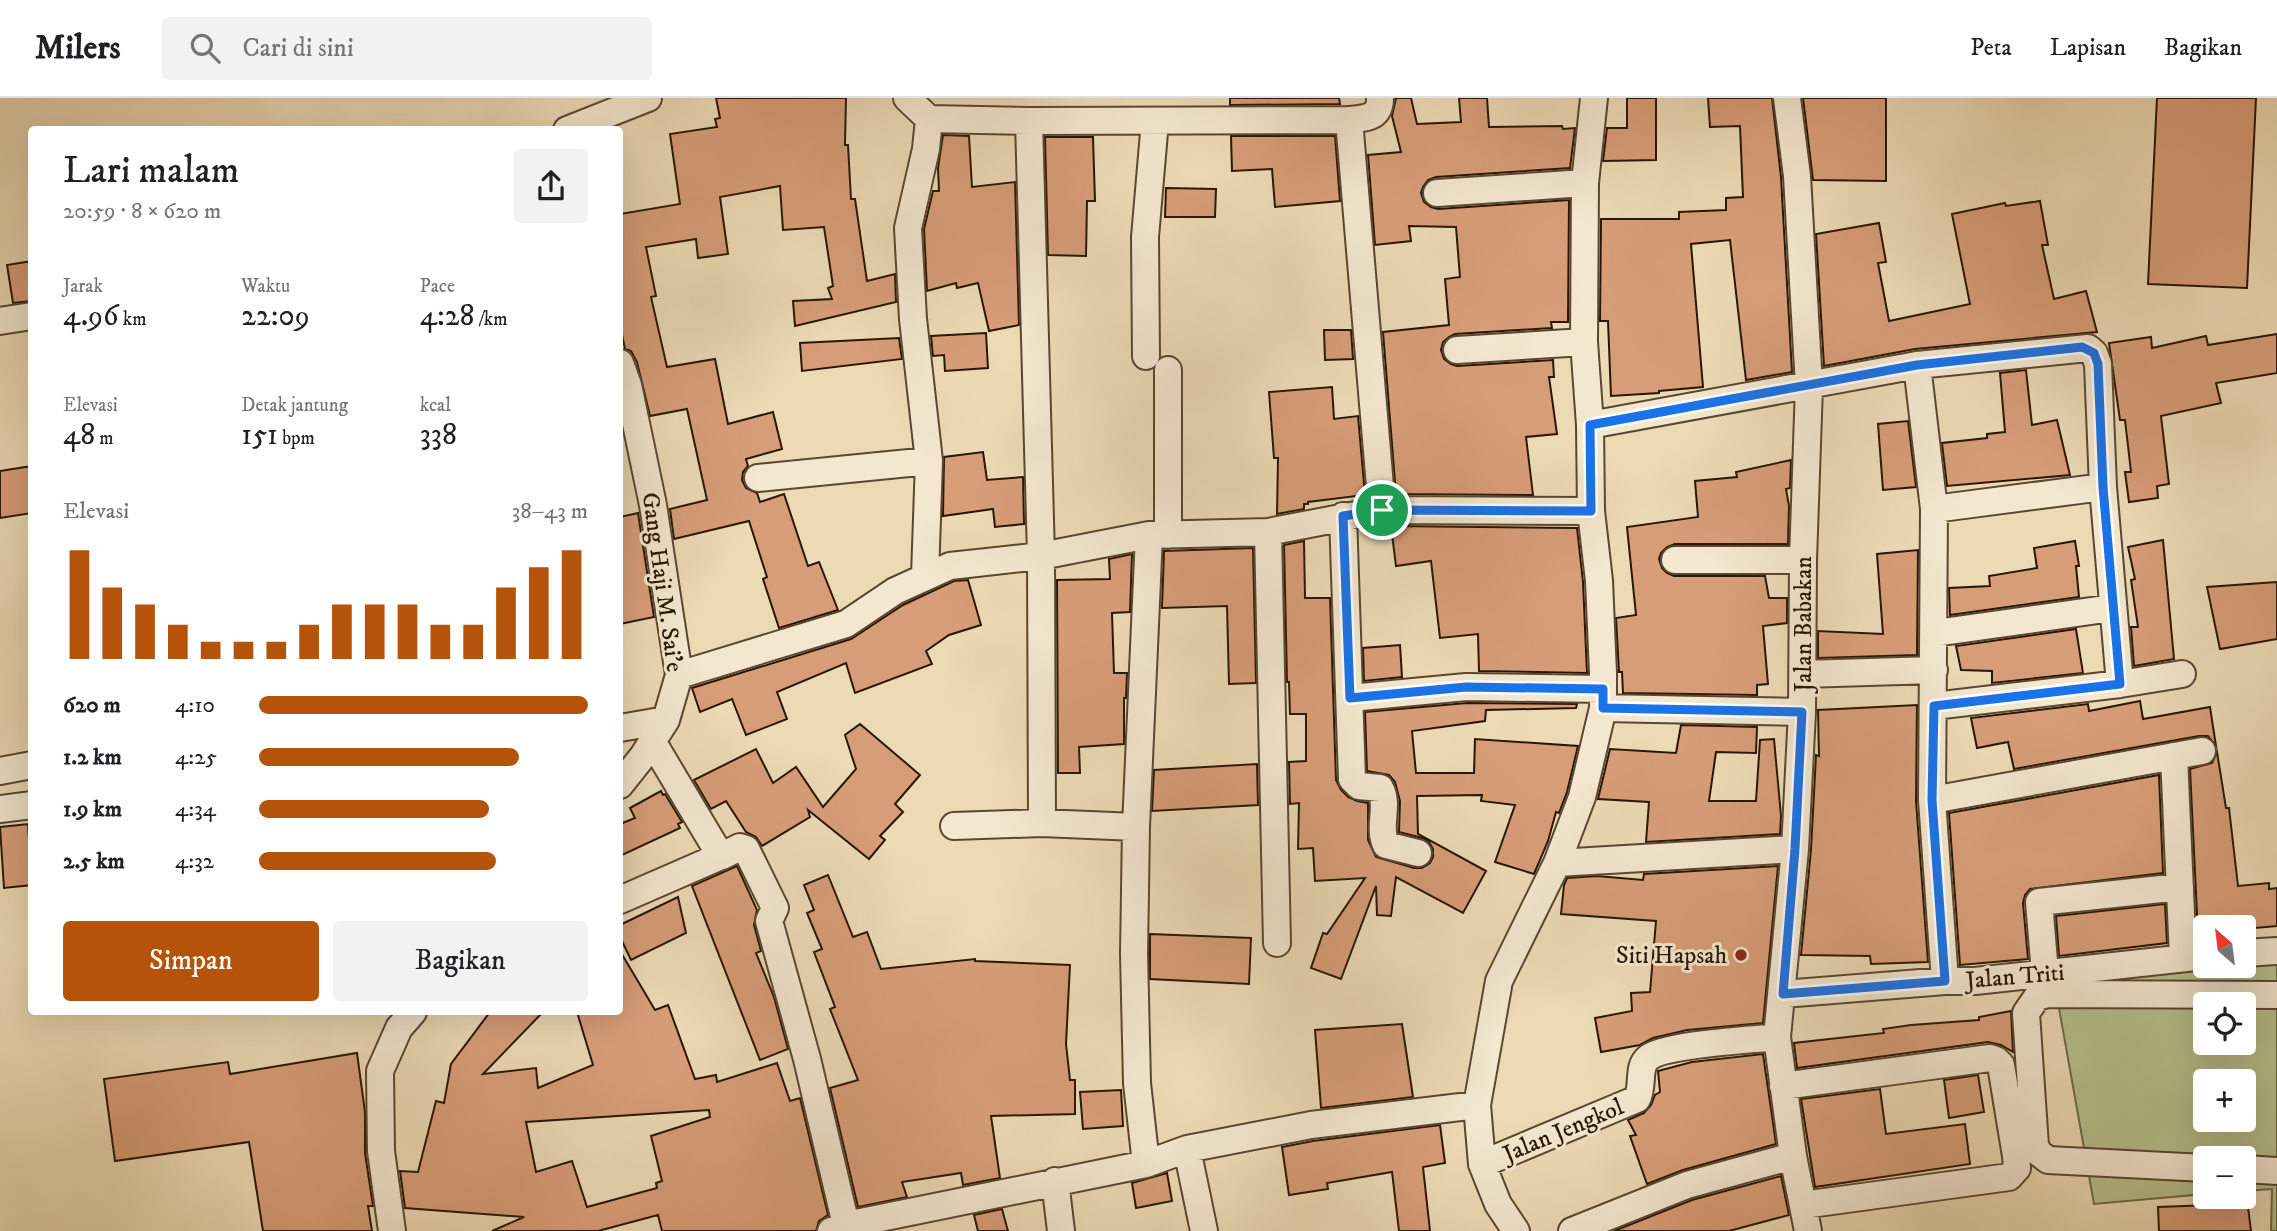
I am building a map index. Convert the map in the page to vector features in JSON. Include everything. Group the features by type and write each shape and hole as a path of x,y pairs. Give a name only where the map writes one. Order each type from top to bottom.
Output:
{"street":[{"path":"577,126 648,98"},
{"path":"907,98 929,119 1029,121 1349,120 1374,115 1379,109 1380,98"},
{"path":"1516,1231 1498,1204 1482,1164 1476,1105 1499,981 1557,863 1582,797 1603,698 1599,581 1591,511 1590,425 1584,342 1585,183 1594,98"},
{"name":"Jalan Babakan","path":"1787,98 1797,176 1809,386 1803,560 1802,712 1795,849 1777,1037 1793,1156 1807,1224"},
{"path":"925,576 929,461 912,319 908,228 926,149 929,119"},
{"path":"1349,120 1382,510"},
{"path":"1029,121 1041,556 1042,823"},
{"path":"1146,1164 1137,1083 1136,827 1159,535 1157,363 1145,237 1155,121"},
{"path":"1437,192 1585,183"},
{"path":"0,321 28,317"},
{"path":"1457,350 1584,342"},
{"path":"1590,425 1917,365 2088,348 2094,353 2098,364 2103,487 2120,684"},
{"path":"1917,365 1934,509 1932,800 1945,981"},
{"name":"Gang Haji M. Sai'e","path":"623,382 653,505 679,675 659,730"},
{"path":"758,478 929,461"},
{"path":"1934,509 2103,487"},
{"path":"679,675 846,624 895,591 950,566 1041,556 1159,535 1268,532 1382,510 1591,511"},
{"path":"1343,516 1352,779 1359,786 1380,788 1384,795 1382,837 1386,845 1418,853"},
{"path":"1268,532 1277,943"},
{"path":"1675,560 1803,560"},
{"path":"1935,633 2112,608"},
{"path":"1803,674 1934,670"},
{"path":"1934,706 2182,674"},
{"path":"1350,698 1466,687 1802,712"},
{"path":"623,727 659,730"},
{"path":"623,781 659,730"},
{"path":"659,730 721,856"},
{"path":"1932,800 2202,751"},
{"path":"2174,756 2180,887 2193,952"},
{"path":"0,771 28,766"},
{"path":"0,809 28,806"},
{"path":"954,826 1042,823 1136,827"},
{"path":"623,900 740,847 746,849 775,908 769,921 807,1059 838,1228 1146,1164 1187,1149 1311,1125 1476,1105"},
{"path":"1557,863 1795,849"},
{"path":"2045,973 2039,902 2180,887"},
{"path":"2256,952 2277,951"},
{"name":"Jalan Triti","path":"1783,994 1975,981 2193,957"},
{"path":"2193,1167 2048,1160 2043,1156 2035,1146 2026,1013 2037,997 2048,994 2277,995"},
{"path":"392,1231 381,1151 380,1071 399,1028 410,1015"},
{"name":"Jalan Jengkol","path":"1482,1164 1637,1099 1641,1090 1642,1066 1648,1057 1666,1050 1777,1037"},
{"path":"1783,1086 1990,1059 2001,1065 2017,1168 2009,1177 1807,1224"},
{"path":"1187,1149 1204,1231"},
{"path":"1572,1231 1687,1185 1793,1156"},
{"path":"2256,1170 2277,1171"},
{"path":"1055,1181 1061,1231"}],"green space":[{"path":"2277,939 2277,1231 2271,1231 2272,1189 2256,1190 2256,1146 2193,1146 2193,1195 2094,1204 2052,969 2193,967 2193,978 2256,978 2256,942"}],"building":[{"path":"716,98 846,98 845,145 848,145 851,199 855,199 867,281 895,274 896,302 795,326 793,301 832,299 828,288 833,286 824,227 783,230 780,186 720,197 728,254 698,258 696,239 646,247 656,296 651,297 667,367 715,359 728,424 773,412 782,449 746,459 748,466 743,472 742,480 746,488 757,493 760,502 784,494 808,566 819,562 838,610 779,628 763,579 767,577 749,521 674,539 670,509 707,500 687,409 650,416 637,362 631,351 625,349 623,339 623,214 680,204 670,134 717,127 715,119 720,118"},
{"path":"1230,98 1339,98 1340,104 1230,105"},
{"path":"1396,98 1411,98 1417,124 1461,122 1459,98 1487,98 1489,127 1575,128 1570,168 1436,177 1428,180 1421,193 1424,202 1438,209 1569,200 1568,322 1551,322 1552,328 1455,334 1443,342 1441,350 1444,359 1457,366 1553,360 1554,377 1549,377 1557,434 1526,437 1533,495 1396,494 1383,332 1449,325 1445,279 1460,277 1456,227 1409,226 1411,241 1375,245 1368,155 1401,152 1392,116"},
{"path":"1627,98 1656,98 1656,160 1603,161 1607,128 1627,128"},
{"path":"1708,98 1772,98 1781,177 1792,372 1746,380 1730,240 1691,244 1703,387 1611,396 1608,321 1600,321 1601,219 1679,219 1679,212 1726,210 1726,198 1743,197 1740,126 1710,127"},
{"path":"1803,98 1886,98 1886,181 1813,180"},
{"path":"2157,98 2256,98 2247,288 2148,284"},
{"path":"943,135 969,136 972,187 1015,182 1019,325 989,331 978,283 957,288 956,283 927,291 924,229 933,191 939,191 938,168"},
{"path":"1231,136 1335,136 1340,201 1275,207 1272,169 1232,171"},
{"path":"1045,137 1093,137 1095,201 1087,201 1086,256 1048,255"},
{"path":"1166,188 1216,189 1215,217 1165,217"},
{"path":"2040,201 2048,245 2042,245 2054,299 2086,291 2097,332 1915,349 1824,366 1816,234 1879,223 1886,262 1878,263 1889,321 1970,304 1952,214 2005,203 2006,206"},
{"path":"28,262 28,301 13,303 7,265"},
{"path":"1324,330 1351,330 1353,359 1325,360"},
{"path":"986,333 988,368 945,371 944,355 933,356 931,336"},
{"path":"2277,334 2277,373 2216,383 2221,403 2161,416 2169,484 2157,486 2158,498 2129,502 2125,472 2131,472 2125,420 2120,420 2109,343 2151,337 2152,348 2206,336 2208,345"},
{"path":"899,338 902,359 802,371 800,343"},
{"path":"2026,370 2032,425 2057,420 2070,475 1947,486 1942,443 1987,438 1987,434 2005,432 2000,373"},
{"path":"1332,387 1334,419 1358,416 1365,495 1308,502 1304,504 1304,509 1277,514 1278,458 1274,458 1269,392"},
{"path":"1908,421 1916,487 1883,490 1878,424"},
{"path":"983,452 987,480 1023,477 1024,524 995,527 993,509 943,516 944,457"},
{"path":"1791,460 1790,488 1786,489 1789,506 1788,544 1675,544 1667,547 1659,559 1662,568 1674,576 1765,576 1769,598 1787,598 1787,623 1763,626 1768,684 1757,685 1757,695 1623,693 1616,618 1636,615 1627,527 1698,517 1695,481 1737,477 1736,472"},
{"path":"28,467 28,514 0,518 0,471"},
{"path":"638,513 654,617 623,623 623,516"},
{"path":"1391,526 1577,528 1583,582 1587,673 1479,671 1478,634 1440,638 1431,561 1396,566"},
{"path":"2163,540 2174,659 2134,666 2131,627 2138,627 2131,580 2135,579 2128,547"},
{"path":"1304,541 1305,598 1330,598 1336,780 1348,797 1368,803 1368,840 1376,857 1422,868 1430,863 1433,849 1429,842 1422,838 1399,832 1400,801 1395,782 1389,775 1367,771 1365,712 1467,703 1577,704 1576,708 1486,710 1485,721 1412,731 1416,773 1474,773 1475,739 1578,746 1567,792 1559,813 1556,812 1548,841 1534,874 1495,862 1515,805 1481,801 1482,795 1417,796 1418,834 1486,871 1463,913 1396,877 1391,916 1377,915 1376,886 1341,979 1311,968 1323,933 1327,934 1365,878 1315,881 1313,848 1298,849 1299,803 1290,804 1289,762 1306,761 1306,714 1290,714 1284,545"},
{"path":"2075,541 2079,566 2076,566 2079,597 1950,615 1949,588 1990,586 1989,576 2037,568 2034,548"},
{"path":"1253,548 1256,683 1229,684 1227,606 1162,608 1164,551"},
{"path":"1918,550 1917,655 1818,658 1818,631 1883,634 1877,554"},
{"path":"1132,554 1130,612 1112,613 1114,673 1127,673 1124,744 1079,747 1080,773 1058,773 1057,580 1110,579 1109,559"},
{"path":"968,580 981,625 949,635 926,651 932,664 855,693 846,663 777,692 787,719 746,735 732,699 700,712 692,688 851,639 903,605 954,581"},
{"path":"2277,582 2277,639 2220,649 2207,587"},
{"path":"2076,629 2083,673 1992,683 1992,671 1961,670 1956,646"},
{"path":"1400,645 1402,677 1364,681 1363,648"},
{"path":"2140,701 2143,719 2210,707 2216,746 2208,736 2199,736 2014,769 2008,742 1977,748 1971,718 2088,704 2089,711"},
{"path":"1917,705 1916,801 1928,962 1871,964 1870,956 1801,955 1811,850 1816,755 1819,756 1818,710"},
{"path":"860,724 920,775 895,804 903,812 880,836 885,840 869,859 808,810 810,817 762,846 756,837 746,832 726,801 711,809 694,780 756,749 773,783 796,767 823,807 856,769 845,735"},
{"path":"1681,725 1757,727 1756,753 1716,752 1709,801 1756,801 1760,740 1774,739 1781,816 1780,834 1646,842 1649,802 1598,799 1610,749 1676,753"},
{"path":"2217,752 2226,808 2229,808 2238,886 2269,883 2269,889 2277,888 2277,926 2256,928 2256,915 2197,915 2190,769 2212,763"},
{"path":"1257,764 1258,805 1152,811 1154,770"},
{"path":"2159,775 2163,873 2030,889 2023,903 2028,959 1960,965 1949,813"},
{"path":"661,791 682,822 678,824 680,828 623,855 623,823 635,818 630,808"},
{"path":"28,824 28,885 4,888 0,827"},
{"path":"737,866 757,910 754,925 761,951 756,953 774,997 788,1049 760,1060 692,886"},
{"path":"1778,866 1763,1023 1687,1030 1653,1038 1640,1045 1601,1052 1595,1018 1632,1011 1631,993 1650,992 1656,921 1561,914 1567,878 1597,876 1643,880 1644,874"},
{"path":"828,875 853,937 867,932 881,969 975,959 1070,965 1066,1044 1070,1080 1075,1080 1075,1114 991,1116 1000,1178 963,1185 961,1173 902,1182 907,1197 858,1207 830,1088 858,1080 830,1009 835,1007 814,952 822,949 807,913 814,910 804,885"},
{"path":"678,897 686,933 631,960 623,943 623,924"},
{"path":"2165,904 2167,943 2059,956 2056,916"},
{"path":"1150,934 1251,938 1249,984 1150,979"},
{"path":"623,956 655,1010 668,1005 695,1079 716,1075 717,1082 777,1063 790,1101 800,1098 828,1215 819,1221 816,1231 662,1231 658,1215 598,1231 492,1231 524,1217 405,1208 400,1171 418,1172 436,1101 444,1103 451,1064 488,1015 540,1015 483,1074 536,1068 538,1088 593,1065 578,1015 623,1015","holes":["709,1110 710,1117 651,1136 662,1181 656,1183 657,1188 587,1207 572,1161 536,1172 526,1122"]},
{"path":"2011,1011 2013,1052 1988,1042 1797,1068 1794,1043 1884,1033 1883,1029 1911,1025 1979,1020 1979,1017"},
{"path":"1402,1024 1413,1097 1321,1108 1315,1030"},
{"path":"357,1053 365,1112 365,1153 373,1206 368,1206 372,1231 263,1231 249,1142 115,1161 104,1079 228,1062 230,1074"},
{"path":"1763,1054 1776,1144 1683,1170 1647,1184 1630,1136 1636,1135 1628,1120 1644,1113 1655,1095 1660,1092 1658,1071 1692,1062"},
{"path":"1978,1075 1984,1112 1949,1118 1944,1080"},
{"path":"1880,1089 1886,1134 1965,1124 1970,1164 1815,1187 1801,1099"},
{"path":"1121,1090 1123,1126 1083,1129 1080,1092"},
{"path":"1440,1125 1445,1163 1423,1167 1430,1231 1399,1231 1392,1172 1327,1183 1328,1189 1289,1195 1282,1147"},
{"path":"1167,1173 1172,1201 1136,1208 1132,1183"},
{"path":"1781,1176 1789,1215 1729,1231 1614,1231 1692,1200"},
{"path":"2158,1207 2248,1209 2251,1231 2159,1231"},
{"path":"1002,1209 1008,1231 978,1231 974,1215"}],"place":[{"name":"Siti Hapsah","path":"1741,955"}],"route":[{"path":"2088,348 2094,353 2098,364 2103,487 2120,684 1934,706 1932,800 1945,981 1783,994 1795,849 1802,712 1603,708 1603,689 1466,687 1350,698 1343,516 1382,510 1591,511 1590,425 1917,365 2088,348"}]}
